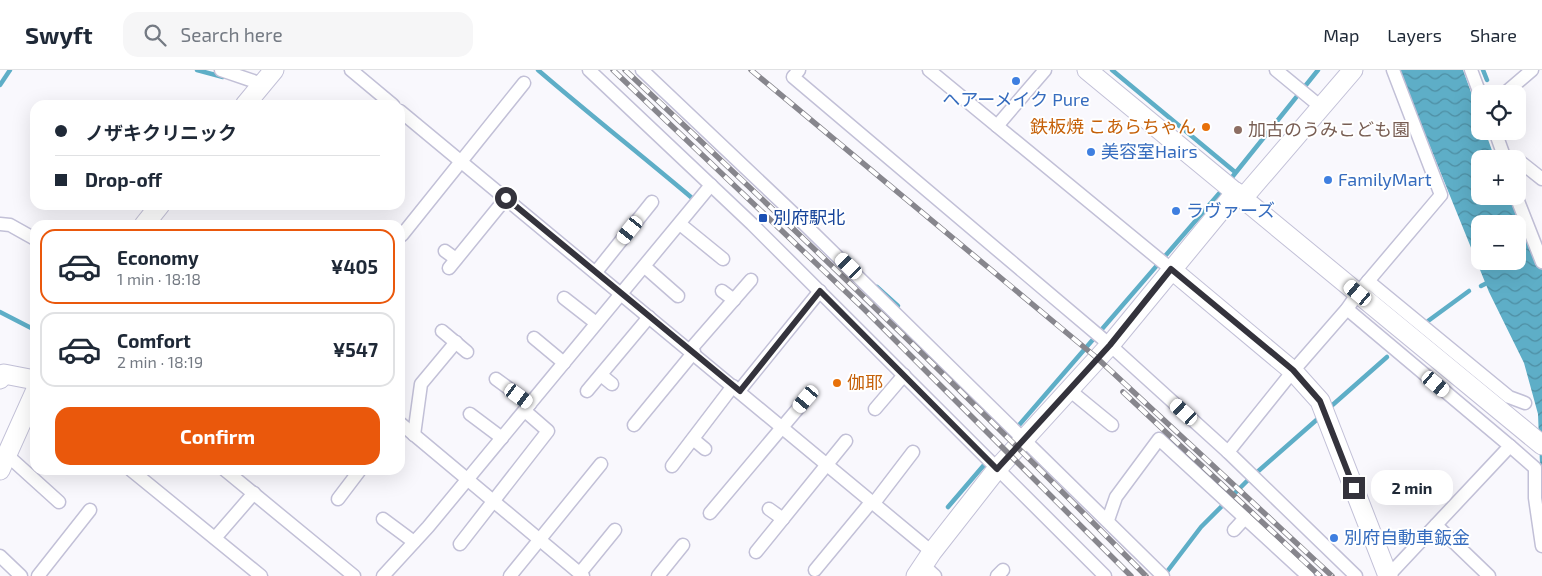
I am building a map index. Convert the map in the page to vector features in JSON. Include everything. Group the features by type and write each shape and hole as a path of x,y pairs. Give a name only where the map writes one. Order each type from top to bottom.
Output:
{"street":[{"path":"221,70 268,77"},
{"path":"350,70 387,100"},
{"path":"589,70 820,291 1105,576"},
{"path":"642,70 793,213 1026,439 1163,576"},
{"path":"799,70 793,77 1110,345 1228,452 1356,576"},
{"path":"929,70 1293,370 1320,401 1388,576 1510,446"},
{"path":"997,126 1045,70"},
{"path":"1087,70 1238,193 1510,397 1525,403"},
{"path":"1276,70 1321,107"},
{"path":"405,115 873,502 927,567 997,469 1110,345 1170,268 1238,193 1321,107 1353,70"},
{"path":"1228,452 1293,370 1347,309 1363,287 1441,194 1393,70"},
{"path":"1471,70 1477,85"},
{"path":"1514,85 1532,70"},
{"path":"248,100 268,77"},
{"path":"405,231 463,162 524,83"},
{"path":"502,91 514,98"},
{"path":"1526,167 1542,179"},
{"path":"383,576 502,438 711,185"},
{"path":"444,251 453,263 506,198"},
{"path":"596,272 652,202"},
{"path":"1520,205 1542,262"},
{"path":"0,224 10,225 30,236"},
{"path":"680,224 723,259"},
{"path":"645,267 678,296"},
{"path":"634,425 751,280"},
{"path":"1363,287 1542,445"},
{"path":"722,291 734,300"},
{"path":"672,466 693,438 820,291"},
{"path":"564,298 596,322"},
{"path":"1347,309 1535,468 1535,498 1542,546"},
{"path":"587,391 649,317"},
{"path":"442,332 467,352"},
{"path":"534,338 564,363"},
{"path":"414,435 421,384 456,342"},
{"path":"0,380 4,374 30,379"},
{"path":"601,375 612,384"},
{"path":"875,409 904,375"},
{"path":"460,544 548,431 528,407 496,379"},
{"path":"1068,389 1112,425"},
{"path":"710,513 806,399"},
{"path":"30,403 3,462 59,502"},
{"path":"470,414 502,438"},
{"path":"405,427 581,575 615,530"},
{"path":"693,438 705,449"},
{"path":"1108,520 1116,498 1159,438 1307,576"},
{"path":"756,552 846,441"},
{"path":"832,570 818,566 914,452"},
{"path":"510,576 601,464"},
{"path":"137,475 262,576"},
{"path":"231,475 354,576"},
{"path":"338,499 351,475"},
{"path":"592,475 603,483"},
{"path":"724,476 734,484"},
{"path":"215,538 254,494"},
{"path":"769,509 783,519"},
{"path":"38,576 90,510"},
{"path":"1234,530 1245,518"},
{"path":"383,519 414,542"},
{"path":"1436,525 1489,576"},
{"path":"658,576 669,552 683,545"},
{"path":"0,556 21,576"}],"water":[{"path":"1399,70 1463,70 1471,92 1471,140 1488,140 1492,150 1471,150 1471,205 1513,205 1517,215 1471,215 1471,248"},
{"path":"1526,234 1542,270 1542,515 1538,414 1524,363 1480,270 1526,270"}],"waterway":[{"path":"0,85 10,70"},
{"path":"197,70 223,77"},
{"path":"538,70 692,198"},
{"path":"1112,70 1235,172"},
{"path":"1229,181 1318,70"},
{"path":"1483,70 1487,80"},
{"path":"1020,424 1223,189"},
{"path":"1481,286 1491,281"},
{"path":"877,287 898,306"},
{"path":"1428,321 1469,291"},
{"path":"0,312 30,327"},
{"path":"1328,409 1387,357"},
{"path":"1166,573 1201,527 1247,481 1321,416"},
{"path":"948,507 984,465"}],"railway":[{"path":"613,70 864,309 1131,576"},
{"path":"625,70 888,320 1146,576"},
{"path":"751,70 1097,358 1332,576"},
{"path":"1123,392 1320,576"}],"place":[{"name":"ヘアーメイク Pure","path":"1016,81"},
{"name":"鉄板焼 こあらちゃん","path":"1206,127"},
{"name":"加古のうみこども園","path":"1238,130"},
{"name":"美容室Hairs","path":"1091,152"},
{"name":"FamilyMart","path":"1328,180"},
{"name":"ラヴァーズ","path":"1176,211"},
{"name":"別府駅北","path":"763,218"},
{"name":"伽耶","path":"837,383"},
{"name":"別府自動車鈑金","path":"1334,538"}],"route":[{"path":"506,198 740,391 820,291 997,469 1110,345 1171,269 1293,370 1320,401 1354,488"}]}
